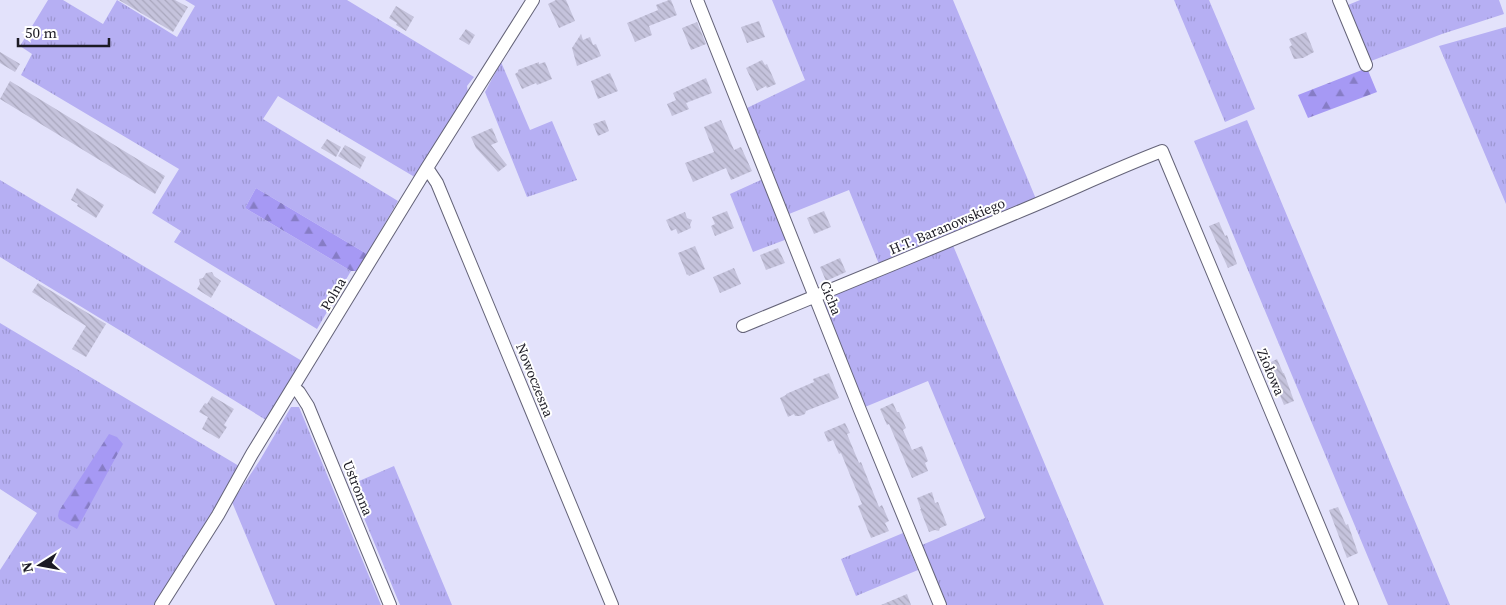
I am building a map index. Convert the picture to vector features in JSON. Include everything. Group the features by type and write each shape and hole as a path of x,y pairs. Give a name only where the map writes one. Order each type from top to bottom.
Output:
{"street":[{"name":"Polna","path":"160,605 218,516 252,454 427,168 533,0"},
{"name":"Cicha","path":"697,0 860,410 940,605"},
{"path":"1339,0 1366,65"},
{"name":"H.T. Baranowskiego","path":"743,326 1162,151"},
{"name":"Ziołowa","path":"1162,151 1352,605"},
{"name":"Nowoczesna","path":"427,168 437,183 612,605"},
{"name":"Ustronna","path":"293,387 302,396 311,414 390,605"}],"green space":[{"path":"48,0 63,0 103,24 117,0 177,37 195,6 185,0 347,0 474,77 467,86 468,93 418,179 278,96 263,119 398,201 367,254 256,188 245,208 351,271 317,329 174,242 181,231 152,213 179,169 21,75 32,54 20,46"},
{"path":"772,0 953,0 1036,199 879,264 849,190 789,214 747,108 805,80"},
{"path":"1174,0 1209,0 1255,109 1225,122"},
{"path":"1360,0 1499,0 1504,14 1442,34 1371,61 1348,5"},
{"path":"1506,27 1506,204 1439,46"},
{"path":"501,62 530,130 552,121 577,180 527,197 485,92"},
{"path":"1367,68 1377,92 1308,118 1298,95"},
{"path":"1247,120 1450,605 1388,605 1194,141"},
{"path":"763,179 790,238 753,252 730,194"},
{"path":"0,180 302,361 266,420 0,257"},
{"path":"256,188 367,254 356,271 351,271 245,208"},
{"path":"952,243 1104,605 947,605 922,545 985,518 928,381 865,407 824,307 827,298"},
{"path":"0,323 239,466 157,605 0,605 0,570 37,513 0,489"},
{"path":"291,407 299,407 381,605 275,605 232,502 260,460"},
{"path":"109,434 117,437 123,444 77,529 59,519 59,511"},
{"path":"394,466 452,605 400,605 347,477 359,481"},
{"path":"903,533 918,570 856,596 841,559"}],"building":[{"path":"119,0 175,0 188,7 173,32"},
{"path":"556,0 566,0 575,21 559,28 548,4"},
{"path":"671,0 677,15 649,26 652,35 635,42 627,23 658,10 656,5"},
{"path":"396,6 414,17 406,31 389,18"},
{"path":"759,21 765,37 747,43 741,27"},
{"path":"697,22 706,44 691,50 682,28"},
{"path":"466,29 475,35 469,45 459,39"},
{"path":"1306,32 1314,52 1303,58 1294,59 1289,47 1292,45 1289,39"},
{"path":"581,34 583,40 590,37 593,45 596,44 601,56 577,66 572,48"},
{"path":"0,52 20,64 15,72 0,63"},
{"path":"762,60 765,65 767,64 776,84 767,88 766,86 757,91 746,68"},
{"path":"539,62 539,64 545,62 552,79 522,89 515,74 518,70"},
{"path":"610,73 618,91 598,99 591,81"},
{"path":"706,78 712,93 686,103 689,109 672,116 667,104 676,100 673,93"},
{"path":"10,81 165,176 155,194 0,99"},
{"path":"605,120 609,131 598,136 593,124"},
{"path":"721,120 734,150 741,147 752,171 731,180 726,168 693,182 685,163 714,152 704,127"},
{"path":"492,128 498,142 491,145 507,165 498,172 476,148 471,137"},
{"path":"327,139 341,147 336,157 321,148"},
{"path":"345,145 366,157 360,169 338,156"},
{"path":"77,188 104,205 96,218 71,200"},
{"path":"727,211 734,228 715,236 711,226 715,224 712,217"},
{"path":"824,211 831,227 814,234 807,218"},
{"path":"685,212 687,218 692,220 691,228 678,234 676,229 671,231 666,220"},
{"path":"1219,222 1225,236 1227,235 1237,264 1228,268 1209,226"},
{"path":"695,246 705,269 689,276 678,253"},
{"path":"778,248 785,263 766,270 760,255"},
{"path":"840,258 846,272 826,281 820,267"},
{"path":"734,268 741,284 720,293 713,277"},
{"path":"212,272 221,281 211,298 197,289 200,284 199,279 203,278 206,273"},
{"path":"38,283 106,324 86,357 72,349 86,326 32,292"},
{"path":"1277,359 1294,401 1284,405 1267,364"},
{"path":"829,373 839,398 806,411 805,414 800,416 795,416 794,414 788,417 780,398 814,382 813,379"},
{"path":"212,396 234,409 224,425 227,427 219,439 202,429 208,417 199,412"},
{"path":"893,403 906,428 903,430 912,450 922,446 928,461 925,463 928,471 912,478 889,424 887,425 880,409"},
{"path":"845,423 850,433 847,434 859,463 861,462 879,507 882,505 889,521 885,523 889,531 871,538 858,506 862,504 841,453 839,454 833,440 828,442 824,432"},
{"path":"932,492 935,503 938,502 947,525 940,528 939,531 929,532 917,498"},
{"path":"1338,507 1346,525 1348,524 1358,553 1347,558 1329,510"},
{"path":"907,594 911,605 881,605"}]}
